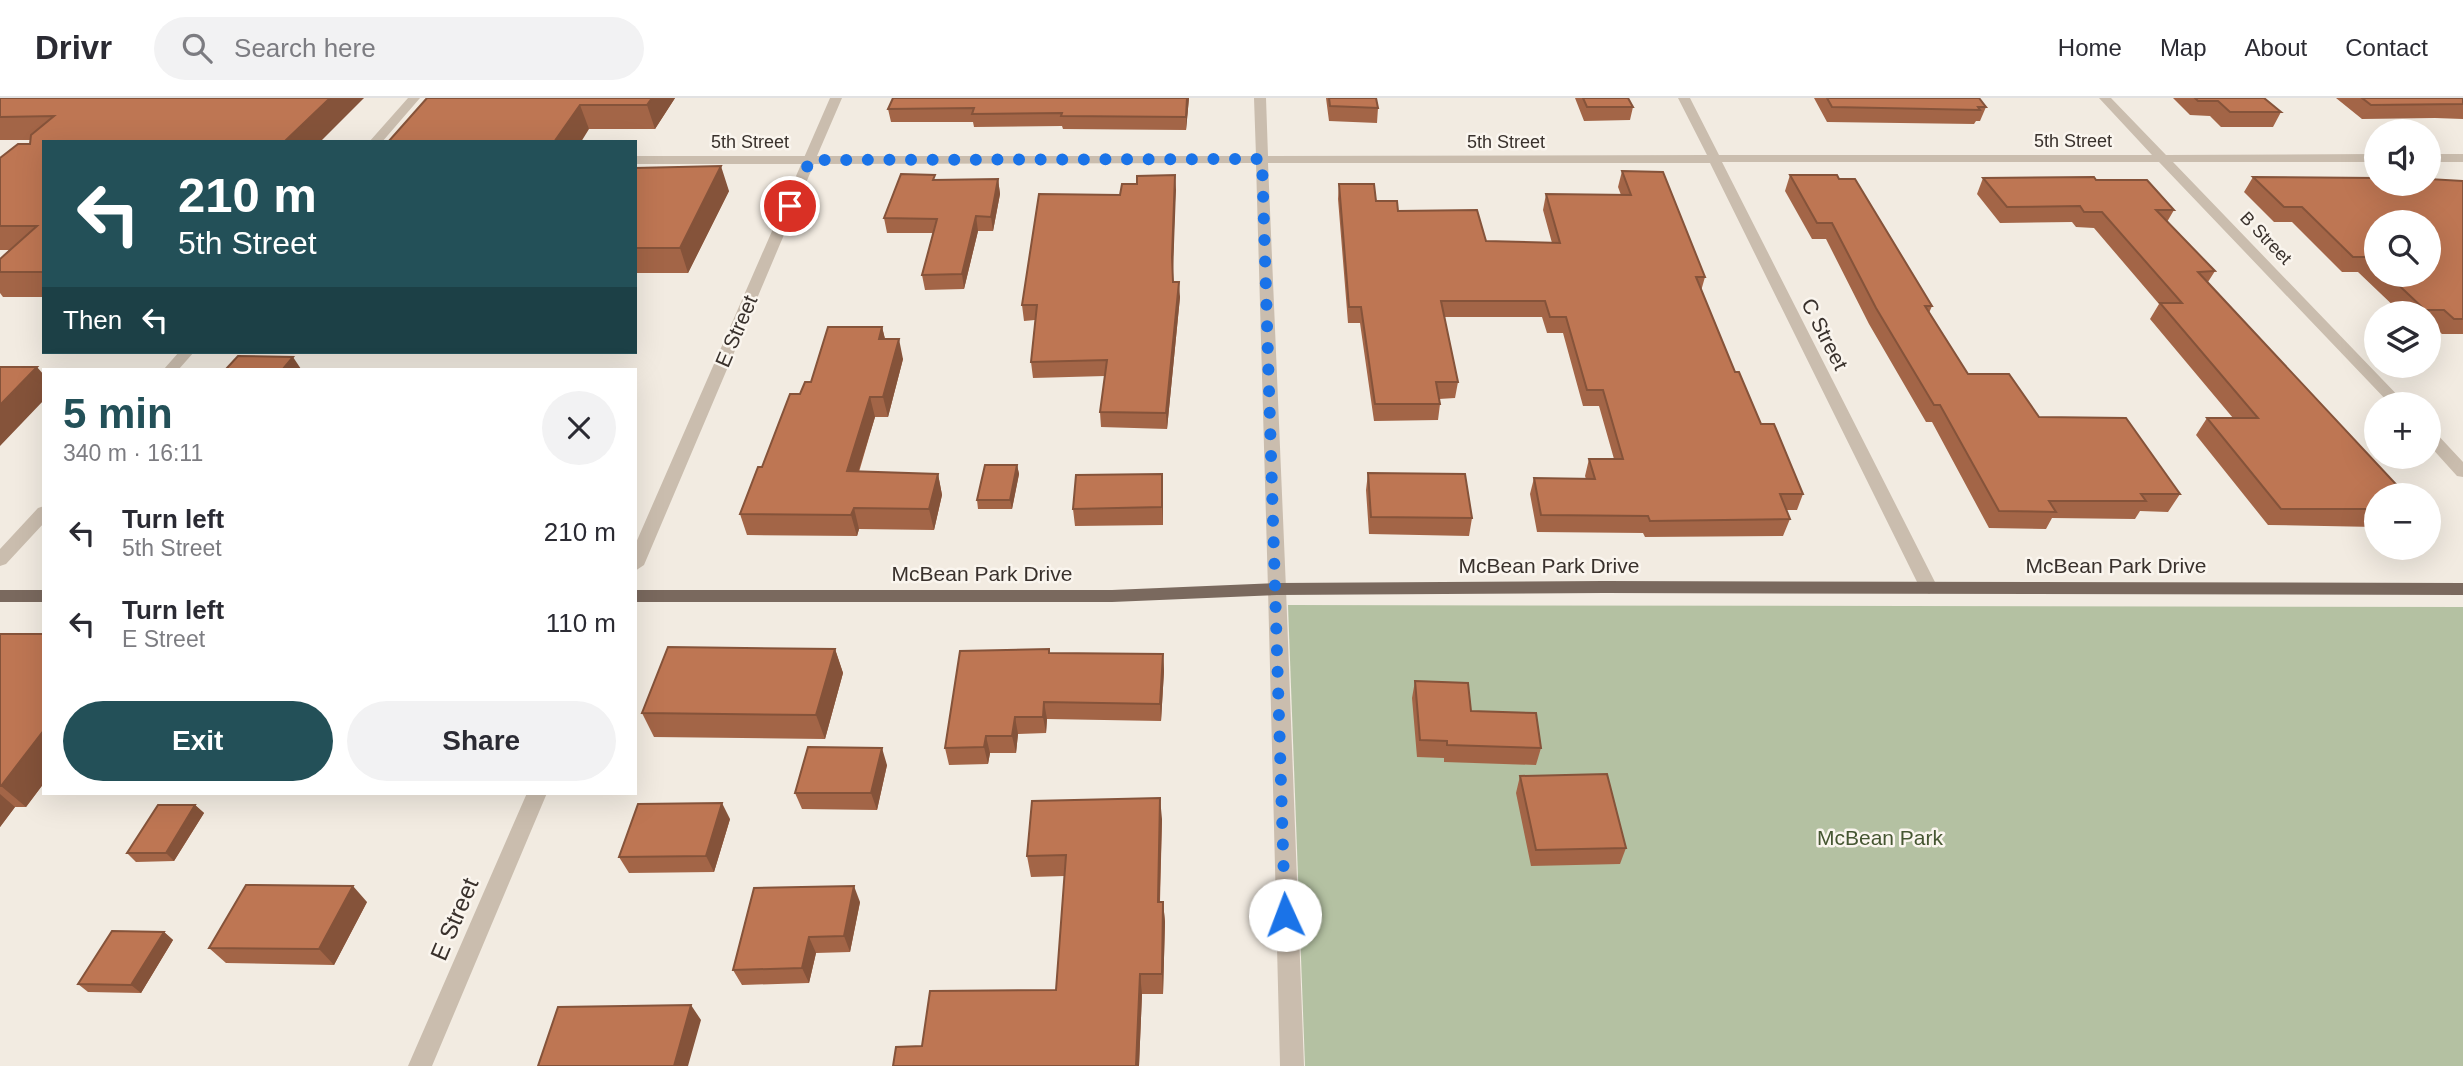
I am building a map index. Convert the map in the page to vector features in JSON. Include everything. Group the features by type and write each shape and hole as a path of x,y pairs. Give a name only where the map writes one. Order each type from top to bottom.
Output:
{"main road":[{"name":"McBean Park Drive","path":"637,596 1098,596 1277,589 2463,589"},
{"path":"0,596 42,596"}],"street":[{"path":"377,140 414,98"},
{"name":"E Street","path":"637,560 836,98"},
{"path":"1260,98 1292,1066"},
{"name":"C Street","path":"1684,98 1929,588"},
{"name":"B Street","path":"2105,98 2386,392"},
{"path":"2441,158 2463,158"},
{"name":"5th Street","path":"637,160 2364,159"},
{"path":"172,368 185,354"},
{"path":"2441,449 2463,472"},
{"path":"0,560 42,514"},
{"name":"E Street","path":"419,1066 536,795"}],"green space":[{"name":"McBean Park","path":"1288,605 2463,607 2463,1066 1305,1066"}],"building":[{"path":"0,98 330,98 286,140 42,140 42,272 0,272 0,259 37,226 0,226 0,158 18,144 30,144 31,135 54,116 0,117"},
{"path":"427,98 652,98 647,105 580,105 555,140 390,140"},
{"path":"893,98 1187,98 1186,117 1061,116 1062,113 972,114 974,108 888,109"},
{"path":"1329,98 1376,98 1378,108 1330,106"},
{"path":"1583,98 1628,98 1633,107 1587,107"},
{"path":"1827,98 1979,98 1986,107 1978,107 1980,110 1832,107"},
{"path":"2195,98 2264,98 2281,112 2230,112 2218,101 2198,101"},
{"path":"2362,98 2463,98 2463,104 2371,105"},
{"path":"721,166 680,248 637,248 637,168"},
{"path":"1622,171 1663,172 1705,277 1696,277 1735,372 1739,372 1761,424 1774,424 1803,494 1780,494 1790,519 1650,521 1648,516 1541,515 1534,478 1595,479 1589,459 1623,459 1603,390 1587,390 1566,317 1550,317 1545,301 1441,301 1458,382 1436,382 1440,404 1375,404 1361,307 1349,307 1339,184 1374,184 1376,201 1397,201 1398,211 1477,210 1486,241 1560,243 1546,194 1631,195"},
{"path":"901,174 935,175 933,180 998,179 991,217 976,216 962,274 922,275 937,219 884,218"},
{"path":"1175,175 1172,257 1173,282 1179,282 1166,413 1100,412 1107,360 1031,362 1037,305 1022,305 1039,194 1120,195 1122,184 1137,184 1137,176"},
{"path":"1790,175 1837,175 1839,179 1855,179 1932,306 1925,306 1968,374 2009,374 2039,417 2126,418 2180,494 2141,494 2146,501 2049,501 2056,512 1999,511 1940,405 1934,405 1876,308 1832,223 1817,223"},
{"path":"2094,177 2096,180 2147,180 2174,210 2156,210 2215,271 2198,272 2364,450 2364,469 2382,469 2395,483 2364,483 2364,509 2281,509 2207,418 2258,418 2160,303 2182,303 2102,212 2084,212 2080,206 2007,207 1983,178"},
{"path":"2253,177 2364,178 2364,196 2441,196 2441,180 2463,181 2463,319 2454,319 2441,310 2441,301 2415,301 2401,287 2441,287 2441,210 2364,210 2364,257 2353,257 2302,207 2284,207"},
{"path":"828,327 882,327 879,339 899,339 883,397 870,397 847,471 938,474 929,509 854,508 851,515 740,514 758,467 762,467 790,394 800,394 805,382 811,382"},
{"path":"238,356 293,357 284,368 227,368"},
{"path":"0,367 37,367 0,405"},
{"path":"985,465 1017,465 1010,500 977,500"},
{"path":"1368,473 1465,474 1472,518 1371,517"},
{"path":"1162,474 1162,507 1073,509 1076,475"},
{"path":"0,634 42,634 42,733 0,786"},
{"path":"668,647 835,649 816,715 642,713"},
{"path":"1049,649 1049,653 1163,654 1160,704 1044,702 1043,717 1015,717 1012,736 986,736 984,747 945,748 960,651"},
{"path":"1415,681 1468,683 1471,711 1536,713 1541,748 1447,745 1447,741 1420,740"},
{"path":"808,747 882,748 871,793 795,793"},
{"path":"1607,774 1626,848 1536,850 1520,776"},
{"path":"1160,798 1158,902 1163,902 1162,974 1140,974 1136,1066 893,1066 896,1047 922,1046 930,991 1056,990 1066,855 1027,856 1032,801"},
{"path":"722,803 706,856 619,857 638,804"},
{"path":"158,805 195,805 166,853 127,853"},
{"path":"246,885 353,886 319,949 209,948"},
{"path":"854,886 844,936 809,937 802,968 733,970 754,888"},
{"path":"112,931 164,932 131,985 78,984"},
{"path":"691,1005 674,1066 538,1066 558,1007"}],"route":[{"path":"790,206 810,160 1262,159 1285,915"}]}
